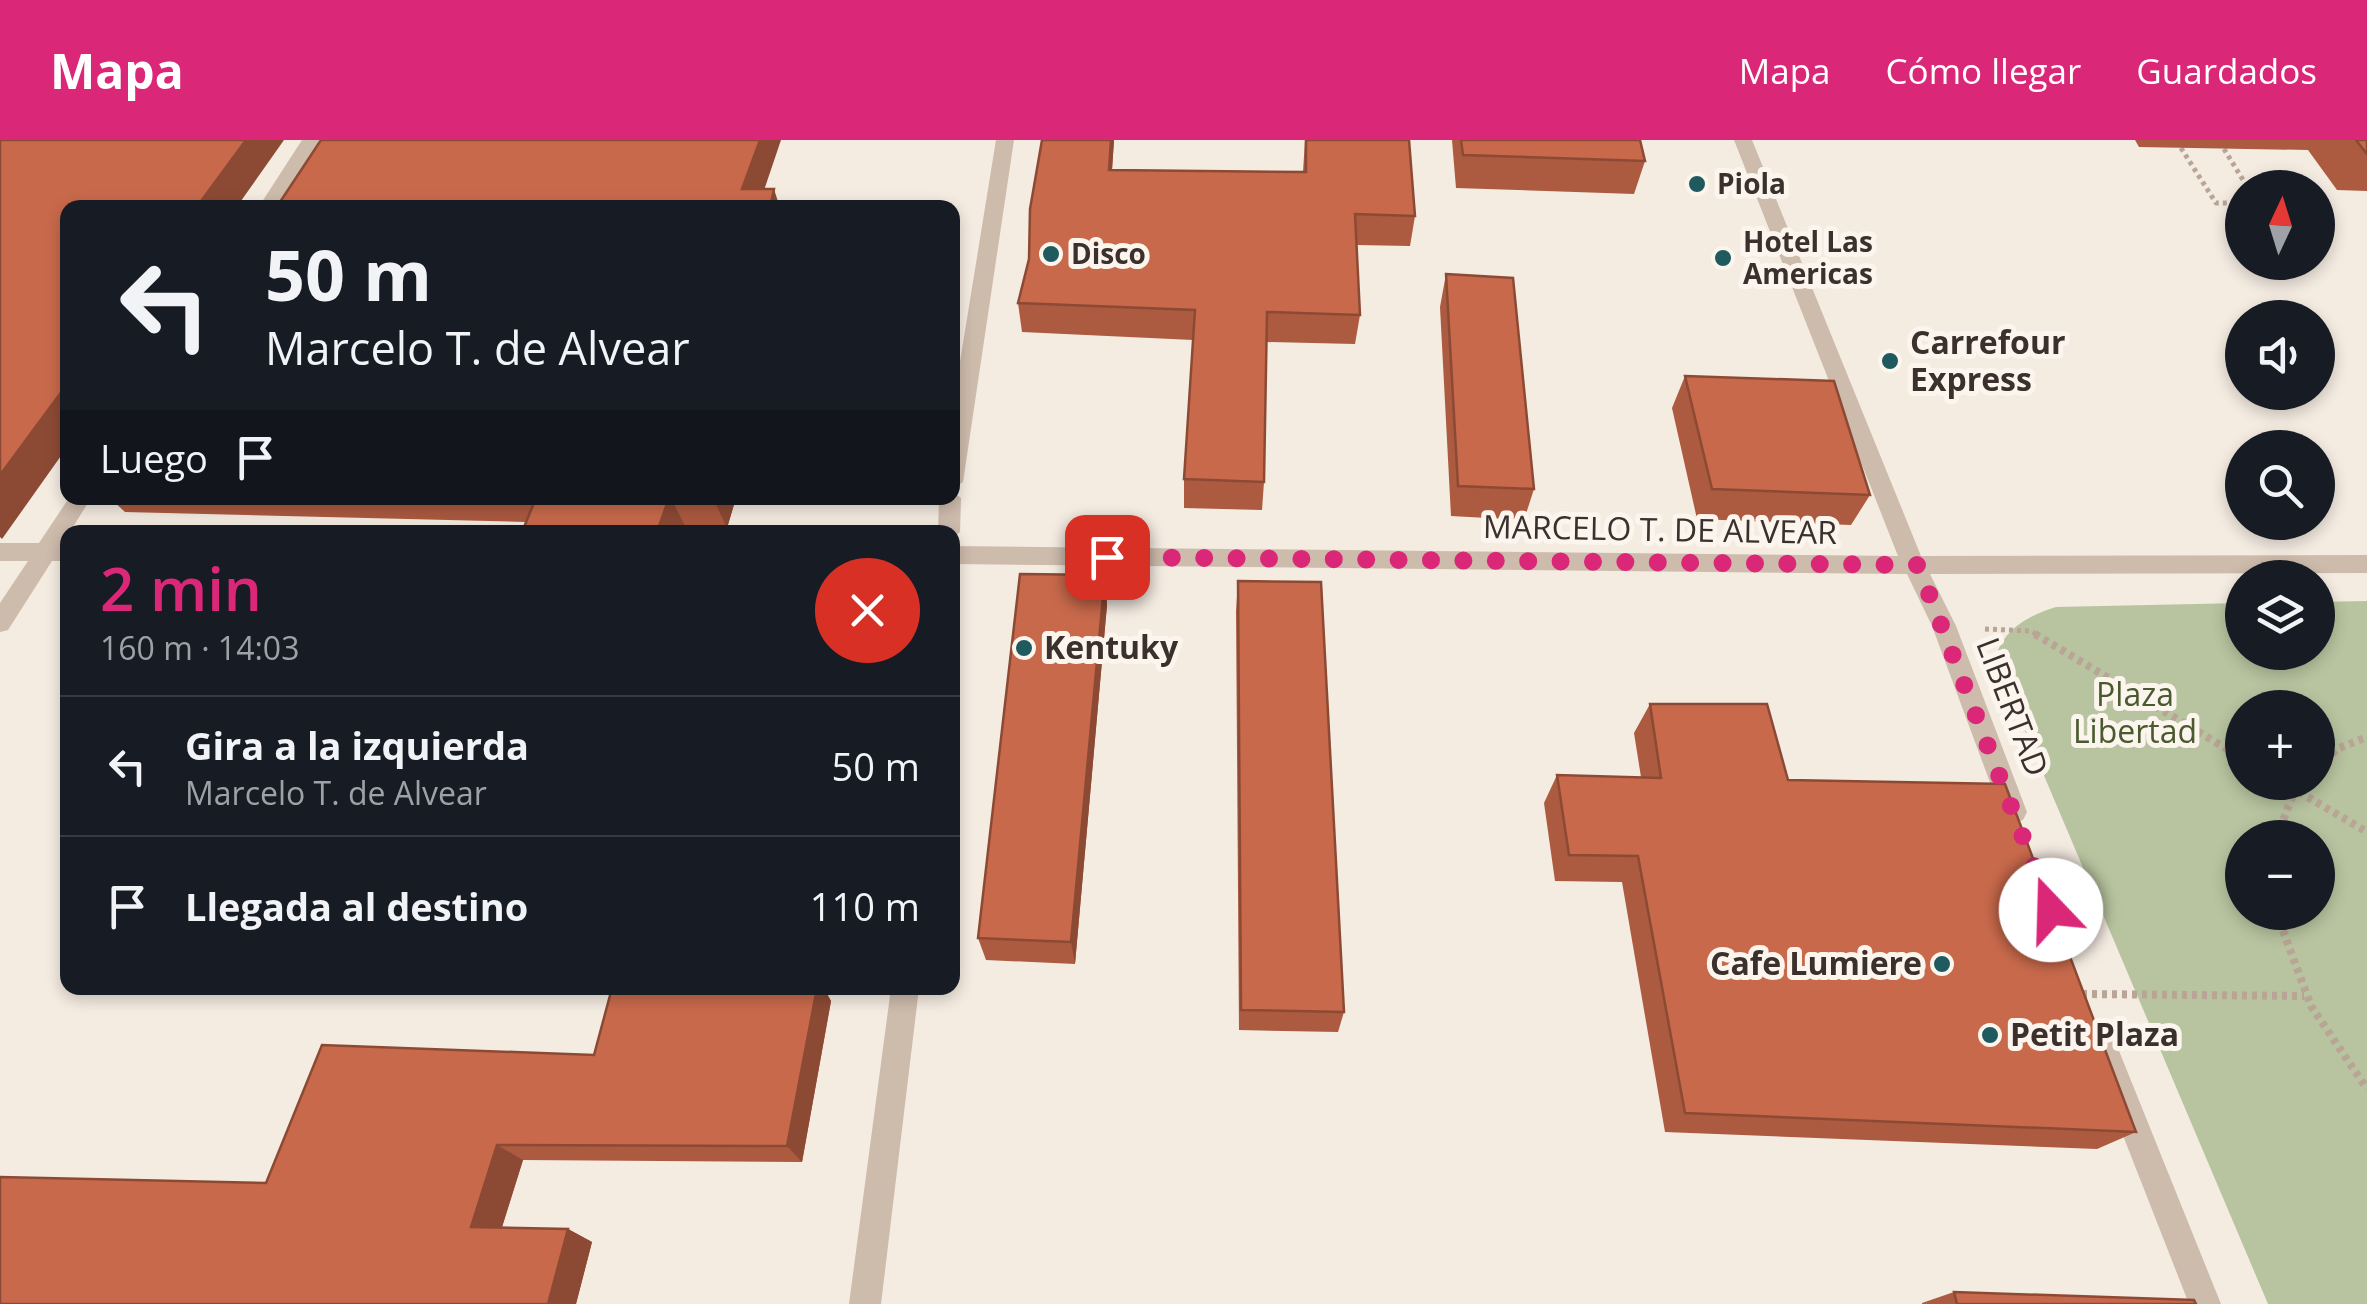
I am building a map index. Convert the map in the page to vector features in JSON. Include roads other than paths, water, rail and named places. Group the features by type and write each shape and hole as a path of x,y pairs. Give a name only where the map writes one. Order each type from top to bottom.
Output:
{"street":[{"path":"272,200 310,140"},
{"path":"960,430 1005,140"},
{"name":"LIBERTAD","path":"1743,140 1894,522 1944,626 2024,839"},
{"path":"0,552 56,552"},
{"path":"0,623 56,552"},
{"name":"MARCELO T. DE ALVEAR","path":"960,555 1918,565 2367,564"},
{"path":"2082,994 2204,1304"},
{"path":"865,1304 903,995"}],"place":[{"name":"Piola","path":"1697,184"},
{"name":"Disco","path":"1051,254"},
{"name":"Hotel Las Americas","path":"1723,258"},
{"name":"Carrefour Express","path":"1890,361"},
{"name":"Kentuky","path":"1024,648"},
{"name":"Cafe Lumiere","path":"1942,964"},
{"name":"Petit Plaza","path":"1990,1035"}],"park label":[{"name":"Plaza Libertad","path":"2135,714"}]}
